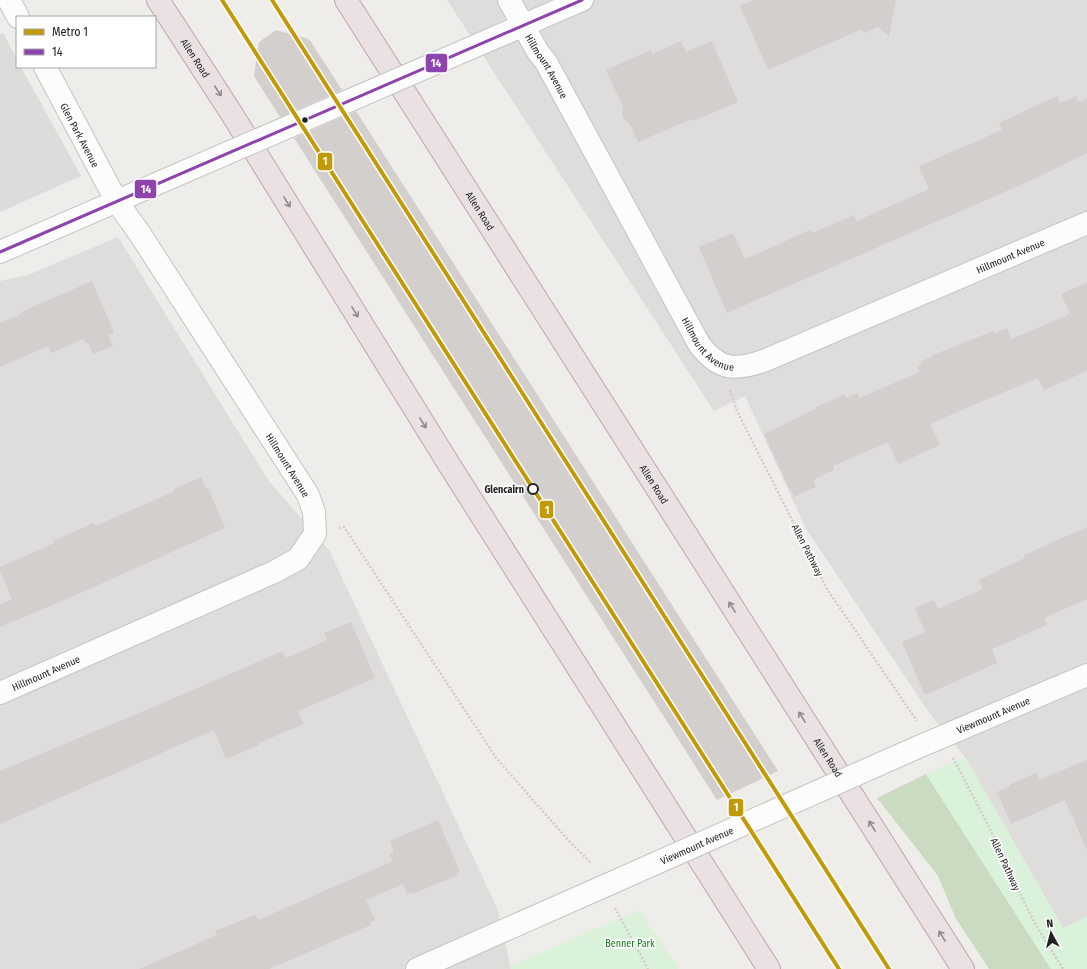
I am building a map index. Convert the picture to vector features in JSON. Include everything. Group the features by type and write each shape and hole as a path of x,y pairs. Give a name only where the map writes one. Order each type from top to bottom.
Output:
{"highway":[{"name":"Allen Road","path":"158,0 230,111 454,473 769,969"},
{"name":"Allen Road","path":"346,0 963,969"}],"street":[{"path":"9,0 17,16"},
{"path":"510,0 523,25"},
{"path":"0,252 582,0"},
{"name":"Hillmount Avenue","path":"523,25 538,52 546,62 699,344 706,354 715,361 726,366 740,367 766,360 1087,223"},
{"name":"Glen Park Avenue","path":"46,68 117,202"},
{"name":"Hillmount Avenue","path":"0,694 274,572 298,559 315,534 314,512 308,495 144,241 117,202"},
{"name":"Viewmount Avenue","path":"417,969 916,748 1087,675"}],"path":[{"path":"284,59 300,89"},
{"path":"332,142 351,164"},
{"name":"Allen Pathway","path":"726,366 730,391 738,411 827,589 917,721"},
{"path":"315,534 344,527 497,759 569,841 591,863"},
{"name":"Allen Pathway","path":"953,758 990,829 1021,896 1062,969"},
{"path":"614,906 648,969"}],"shaded area":[{"path":"447,0 1087,0 1087,917 1063,928 965,757 930,714 805,527 745,396 714,411"},
{"path":"3,33 16,57 16,68 22,68 81,176 0,212 0,34"},
{"path":"118,237 268,480 329,550 498,910 511,969 0,969 0,281 28,275"}],"green space":[{"path":"965,757 1063,928 1087,917 1087,969 1051,969 926,774"},
{"path":"926,774 1051,969 989,969 956,919 938,876 877,798"},
{"name":"Benner Park","path":"639,910 679,969 511,969 510,966"}],"building":[{"path":"753,0 896,0 889,37 878,27 864,33 862,29 768,70 740,6"},
{"path":"276,30 309,39 342,90 280,117 254,76 259,42"},
{"path":"681,41 686,52 712,41 738,102 693,121 692,119 638,142 630,124 624,119 622,114 623,107 606,70 651,50 652,54"},
{"path":"1057,96 1060,103 1076,96 1079,102 1087,98 1087,153 1032,180 727,313 699,247 733,233 745,259 810,230 812,233 854,215 857,221 929,189 919,166 1002,130 999,123"},
{"path":"356,111 778,771 717,800 294,138"},
{"path":"92,281 114,332 108,335 113,346 93,354 88,343 86,344 83,339 51,353 48,346 0,367 0,323 22,314 21,312"},
{"path":"1087,283 1087,371 1044,390 1038,378 971,406 930,424 940,445 898,464 888,442 833,466 834,470 813,480 816,487 794,497 764,434 817,408 816,407 844,395 846,398 857,393 859,398 920,372 918,367 921,365 920,362 933,355 993,331 994,334 1007,328 1011,339 1070,314 1061,294"},
{"path":"201,477 206,489 208,488 225,528 76,595 0,627 0,605 12,599 0,571 0,567 54,543 53,541 93,523 95,526 175,491 174,489"},
{"path":"1087,527 1087,599 1044,618 1047,625 992,649 997,663 925,695 902,642 925,632 915,608 934,600 938,609 983,589 979,580 1025,558 1024,555"},
{"path":"351,622 375,678 298,711 304,724 226,759 214,730 0,824 0,771 170,700 282,651 286,658 327,640 324,633"},
{"path":"1087,760 1087,850 1065,800 1011,824 997,792 1036,773 1039,780"},
{"path":"438,820 460,872 456,874 457,876 412,894 411,891 407,894 403,884 366,900 375,920 370,922 371,925 269,969 139,969 217,935 215,931 255,915 258,920 393,861 389,854 394,852 390,841"}],"metro line":[{"name":"1","path":"222,0 839,969"},
{"name":"1","path":"272,0 889,969"}],"transit line":[{"name":"14","path":"0,252 582,0"}],"place":[{"name":"Glencairn","path":"533,489"}]}
